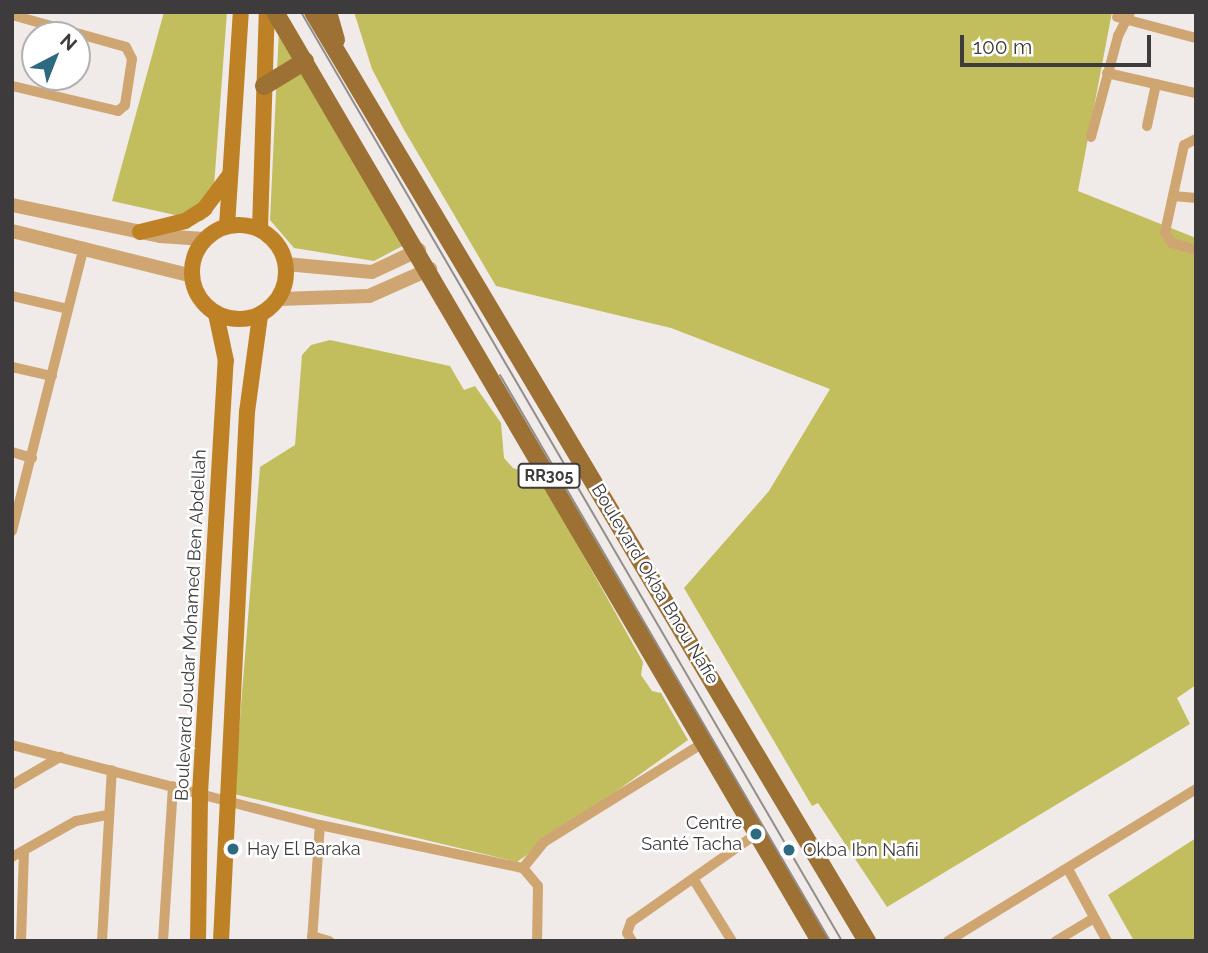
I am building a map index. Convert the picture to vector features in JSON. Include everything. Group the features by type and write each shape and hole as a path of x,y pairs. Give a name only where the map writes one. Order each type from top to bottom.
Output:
{"main road":[{"path":"227,226 242,12"},
{"path":"260,229 267,12"},
{"name":"Boulevard Okba Bnou Nafie","path":"275,12 419,250 820,941"},
{"name":"Boulevard Okba Bnou Nafie","path":"313,12 867,941"},
{"path":"328,12 344,67"},
{"path":"264,86 305,61"},
{"path":"140,232 163,229 194,215 232,171"},
{"path":"227,226 260,229 280,248 286,264 279,299 260,316 237,320 216,314 202,303 192,276 193,259 204,239 227,226"},
{"name":"Boulevard Joudar Mohamed Ben Abdellah","path":"198,941 200,793 226,361 216,314"},
{"path":"221,941 247,412 260,316"}],"street":[{"path":"1118,36 1118,14 1196,38"},
{"path":"12,15 126,47 132,59 125,106 118,111 12,86"},
{"path":"1091,138 1118,36 1129,16"},
{"path":"1107,74 1196,93"},
{"path":"1147,126 1156,84"},
{"path":"1196,139 1184,145 1165,232 1172,243 1196,250"},
{"path":"1173,196 1196,198"},
{"path":"12,205 140,232 204,239"},
{"path":"12,231 192,276"},
{"path":"12,531 84,247"},
{"path":"286,264 372,272 419,250"},
{"path":"279,299 369,296 430,269"},
{"path":"12,296 68,309"},
{"path":"12,367 52,376"},
{"path":"12,452 32,458"},
{"path":"523,868 544,842 703,743"},
{"path":"12,746 320,825 523,868 538,886 537,941"},
{"path":"12,785 60,757"},
{"path":"102,941 107,815 112,770"},
{"path":"163,941 173,786"},
{"path":"948,941 1196,789"},
{"path":"12,857 76,821 107,815"},
{"path":"320,825 312,939 329,941"},
{"path":"632,941 627,933 631,922 756,834"},
{"path":"21,941 24,851"},
{"path":"1068,869 1107,941"},
{"path":"694,880 732,941"},
{"path":"1056,941 1094,918"}],"shaded area":[{"path":"164,12 227,12 212,213 202,221 112,201"},
{"path":"354,12 1112,12 1078,191 1196,238 1196,685 1177,698 1190,724 887,907 818,803 812,806 684,588 769,491 830,389 671,328 496,286 403,128 372,69"},
{"path":"279,29 408,243 374,261 294,248 270,220"},
{"path":"330,340 450,366 464,390 475,386 501,423 504,458 513,468 539,476 643,662 641,675 652,691 661,693 688,740 517,862 234,794 260,467 295,445 302,355 311,345"},
{"path":"1196,838 1196,941 1134,941 1108,895"}],"tram line":[{"path":"301,12 842,941"},
{"path":"500,375 830,941"}],"place":[{"name":"Centre Santé Tacha","path":"756,834"},
{"name":"Hay El Baraka","path":"233,849"},
{"name":"Okba Ibn Nafii","path":"789,850"}]}
